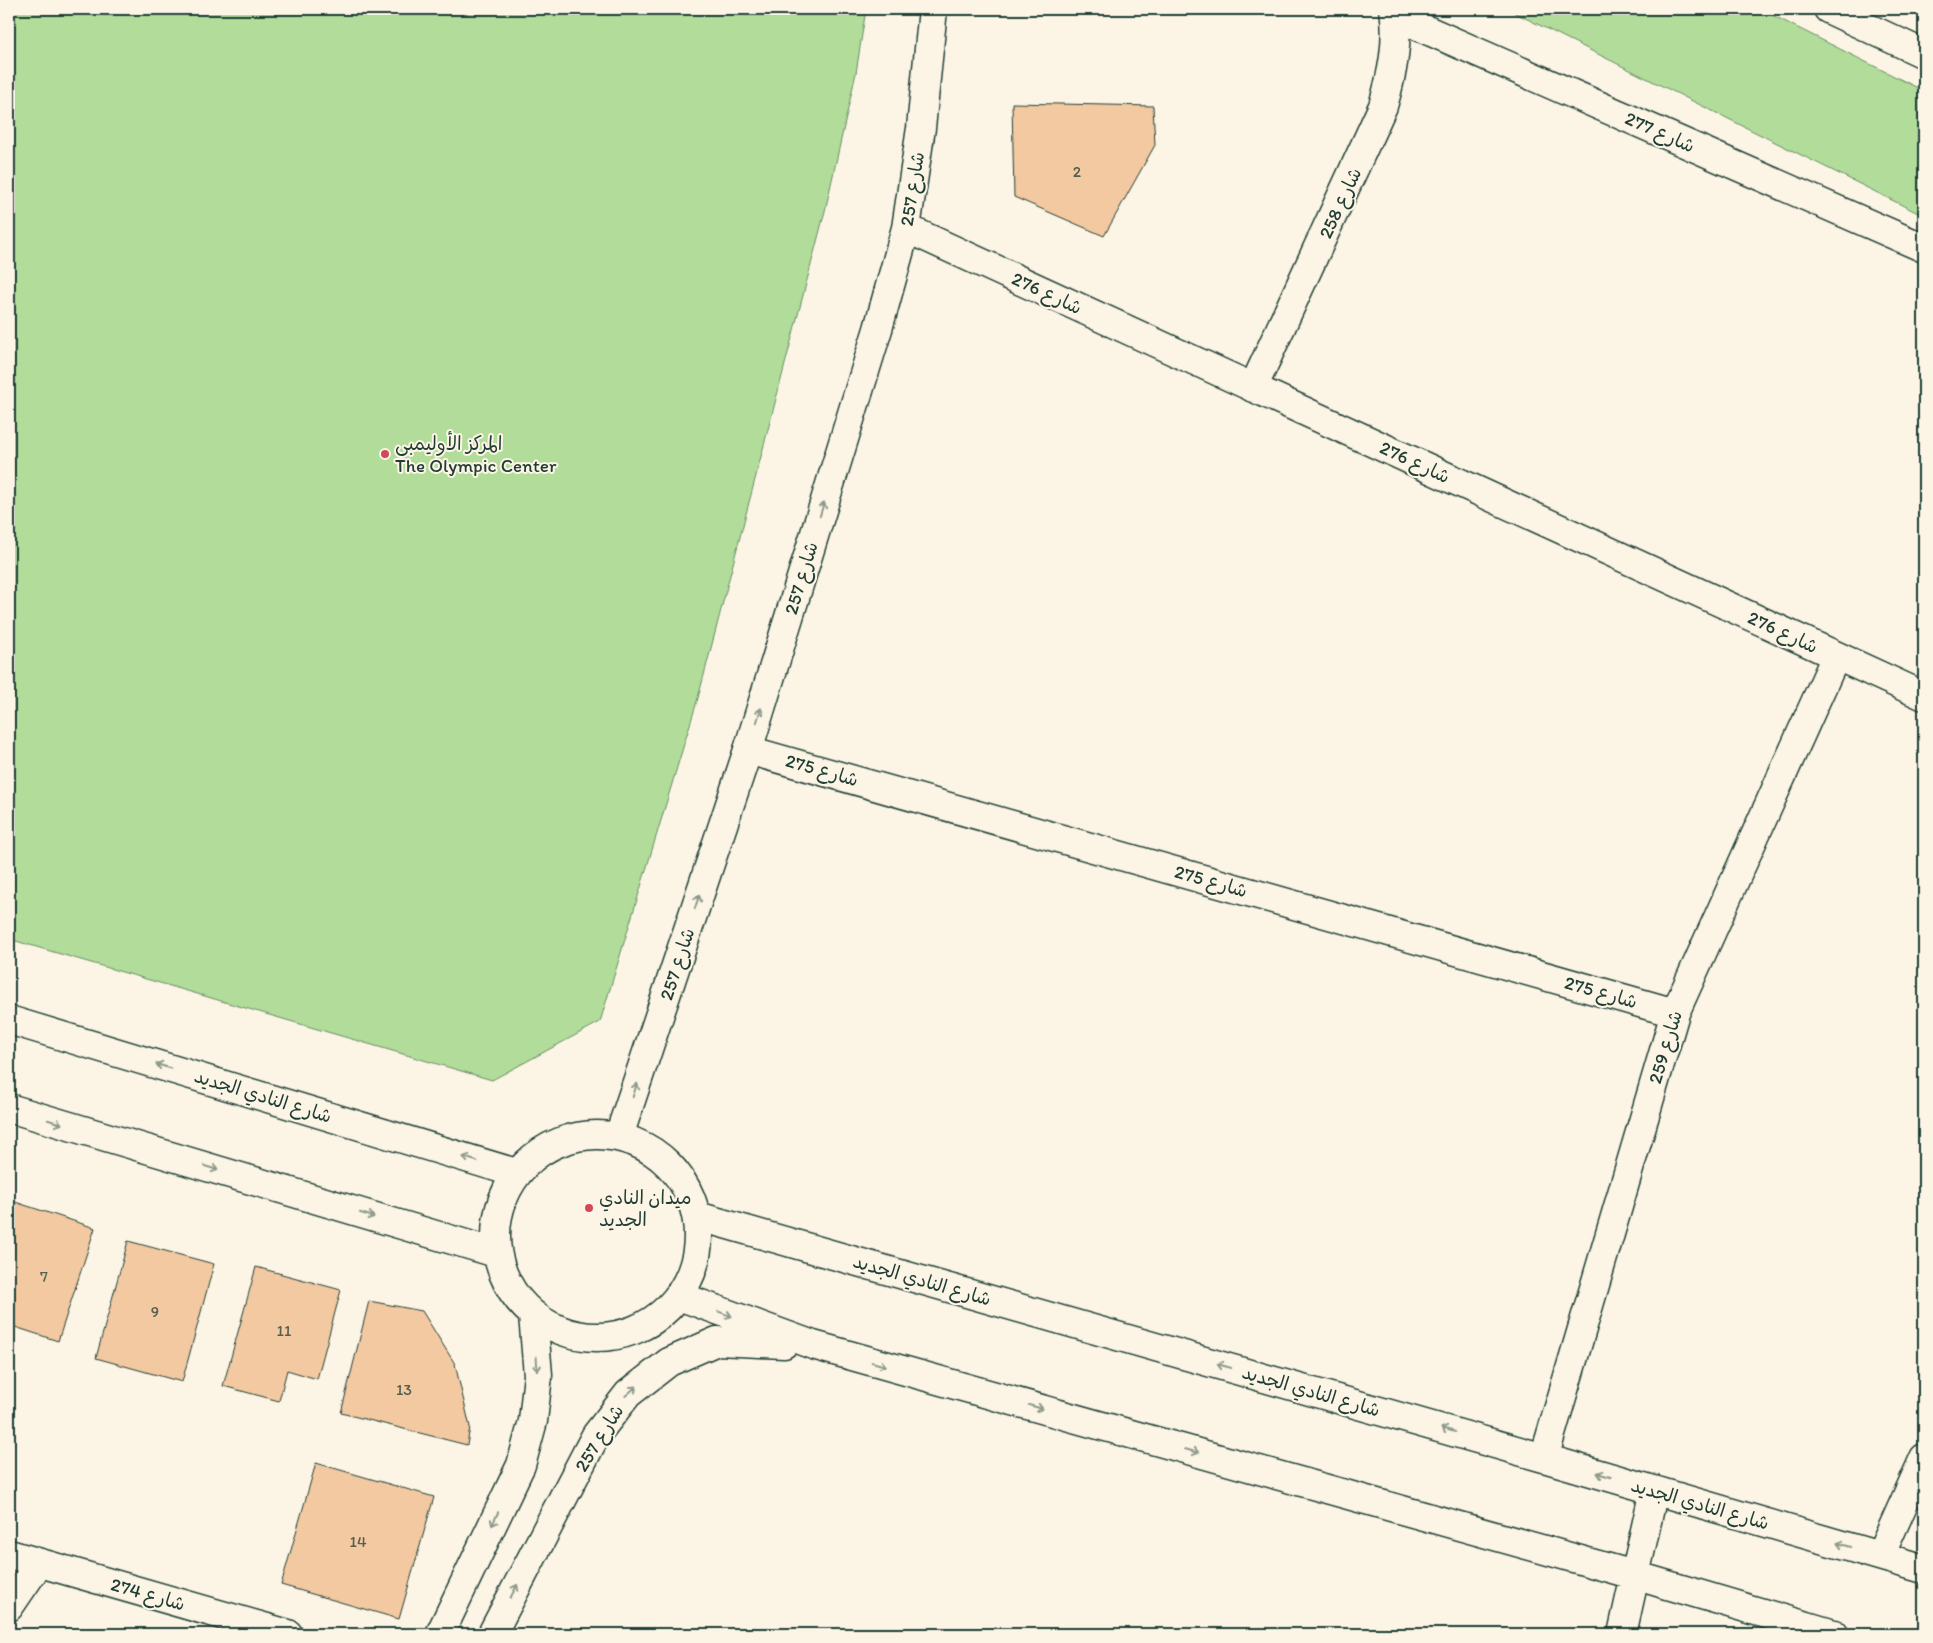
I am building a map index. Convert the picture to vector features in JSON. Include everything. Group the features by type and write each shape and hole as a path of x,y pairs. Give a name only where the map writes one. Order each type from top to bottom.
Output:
{"street":[{"name":"شارع 257","path":"619,1136 748,750 878,330 906,228 921,128 933,9"},
{"path":"1828,9 1924,54"},
{"name":"شارع 277","path":"1395,12 1924,248"},
{"name":"شارع 258","path":"1253,388 1383,106 1391,77 1395,46 1395,12"},
{"name":"شارع 276","path":"906,228 1924,696"},
{"name":"شارع 259","path":"1544,1458 1674,1012 1836,656"},
{"name":"شارع 275","path":"748,750 1674,1012"},
{"name":"شارع النادي الجديد","path":"9,1020 516,1172"},
{"path":"9,1108 496,1254"},
{"path":"590,1134 619,1136 647,1147 670,1165 688,1188 697,1216 699,1244 693,1272 679,1296 656,1319 626,1334 594,1338 562,1332 533,1315 509,1288 496,1254 495,1225 502,1197 516,1172 537,1153 562,1140 590,1134"},
{"name":"شارع النادي الجديد","path":"697,1216 1924,1568"},
{"path":"679,1296 813,1345 1634,1575 1834,1634"},
{"path":"440,1634 520,1465 533,1421 538,1375 533,1315"},
{"name":"شارع 257","path":"492,1634 596,1435 628,1394 669,1362 717,1341 813,1345"},
{"path":"1880,1556 1924,1458"},
{"path":"1622,1634 1654,1490"},
{"name":"شارع 274","path":"9,1554 288,1634"},
{"path":"9,1607 39,1563"}],"green space":[{"name":"المركز الأوليمبى The Olympic Center","path":"9,9 866,9 856,73 825,211 698,698 600,1022 492,1080 9,939"},
{"path":"1507,9 1760,9 1924,91 1924,216"}],"building":[{"path":"1012,103 1153,106 1155,145 1104,236 1014,197"},
{"path":"12,1201 95,1228 58,1341 9,1325 9,1211"},
{"path":"128,1241 214,1264 182,1382 96,1358"},
{"path":"256,1267 341,1290 317,1379 287,1370 279,1401 223,1386"},
{"path":"369,1301 422,1311 455,1364 470,1427 467,1445 341,1413"},
{"path":"316,1463 434,1497 399,1619 281,1585"}],"place":[{"name":"المركز الأوليمبى The Olympic Center","path":"385,454"},
{"name":"ميدان النادي الجديد","path":"589,1208"}]}
